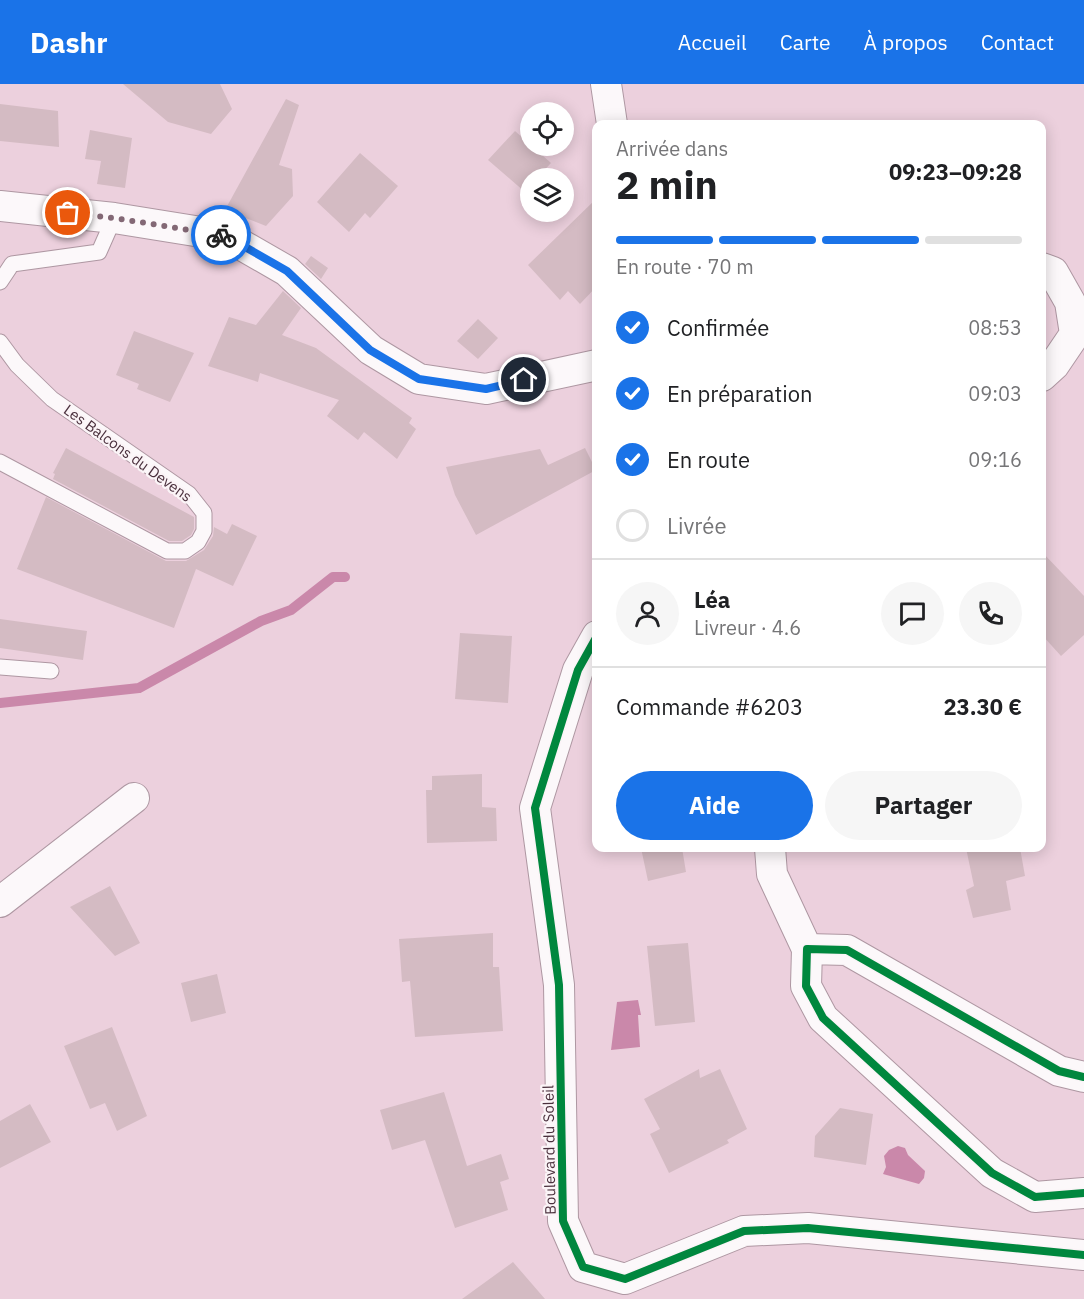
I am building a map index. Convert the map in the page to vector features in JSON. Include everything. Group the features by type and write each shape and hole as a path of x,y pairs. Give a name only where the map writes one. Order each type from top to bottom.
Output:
{"street":[{"path":"606,84 611,120"},
{"path":"0,206 114,218 226,236 287,271 370,350 419,379 486,389 592,366"},
{"path":"1046,269 1053,272 1070,302 1075,334 1054,365 1046,372"},
{"name":"Boulevard du Soleil","path":"592,645 578,670 535,808 559,985 563,1221 583,1267 625,1279 744,1231 808,1228 1084,1255"},
{"path":"0,902 134,798"},
{"path":"770,852 771,874 807,949 806,986 823,1018 992,1173 1035,1197 1084,1194"},
{"path":"807,949 847,950 1059,1071 1084,1077"}],"lane":[{"path":"0,282 12,264 99,252 114,218"},
{"name":"Les Balcons du Devens","path":"0,342 16,365 52,399 189,494 204,513 204,531 198,542 185,551 167,551 0,462"},
{"path":"0,667 51,671"}],"shaded area":[{"path":"638,1000 641,1015 638,1015 640,1047 611,1050 617,1002"},
{"path":"898,1146 905,1148 908,1155 925,1171 924,1178 919,1184 883,1174 886,1167 884,1156 889,1150"}],"building":[{"path":"123,84 220,84 232,109 211,134 168,122"},
{"path":"286,99 299,105 279,165 292,169 293,196 266,226 225,210"},
{"path":"0,104 58,111 59,147 0,141"},
{"path":"90,130 132,138 125,188 97,184 101,161 85,159"},
{"path":"515,131 520,135 520,156 543,156 551,163 546,168 520,168 520,188 488,160"},
{"path":"360,153 398,186 370,218 365,213 349,232 317,202"},
{"path":"592,203 592,291 580,304 568,291 560,300 528,265"},
{"path":"311,256 328,268 321,279 305,264"},
{"path":"283,291 301,308 282,335 316,348 412,418 409,423 416,429 397,459 364,432 358,440 327,416 339,400 260,373 258,382 208,366 229,317 256,325"},
{"path":"478,319 498,338 478,359 457,341"},
{"path":"134,331 194,353 170,402 137,389 139,384 116,375"},
{"path":"66,448 194,517 194,529 191,535 182,541 169,541 53,479 55,474 53,473"},
{"path":"585,448 592,462 592,472 476,535 455,495 446,467 540,449 548,465"},
{"path":"46,497 166,561 186,561 204,550 213,536 214,527 227,534 232,524 257,536 233,586 196,569 174,628 17,569"},
{"path":"1046,556 1084,596 1084,635 1061,656 1046,639"},
{"path":"0,619 87,631 83,660 0,648"},
{"path":"460,633 512,636 508,703 455,699"},
{"path":"482,774 482,807 496,808 497,841 427,843 426,790 432,790 432,776"},
{"path":"642,852 683,852 686,872 648,881"},
{"path":"967,852 1021,852 1025,876 1006,881 1011,910 973,918 966,890 974,886"},
{"path":"110,886 140,943 115,956 70,907"},
{"path":"493,933 493,967 499,967 503,1031 415,1037 410,981 402,982 399,939"},
{"path":"688,943 695,1022 655,1026 647,946"},
{"path":"217,974 226,1013 191,1022 181,983"},
{"path":"112,1027 147,1116 117,1131 105,1103 90,1109 64,1046"},
{"path":"699,1069 700,1078 720,1069 747,1129 727,1140 729,1143 669,1173 650,1134 660,1129 644,1099"},
{"path":"444,1092 467,1166 501,1154 509,1179 500,1182 508,1210 455,1228 425,1140 392,1150 380,1110"},
{"path":"30,1104 51,1142 0,1168 0,1121"},
{"path":"840,1108 873,1114 866,1165 814,1157 815,1136"},
{"path":"513,1262 545,1299 462,1299"}],"waterway":[{"path":"0,703 139,688 261,621 291,610 333,577 345,577"}],"cycle path":[{"path":"592,645 578,670 535,808 559,985 563,1221 583,1267 625,1279 744,1231 808,1228 1084,1255"},
{"path":"1084,1077 1059,1071 847,950 807,949 806,986 823,1018 992,1173 1035,1197 1084,1193"}],"way so far":[{"path":"68,213 221,235"}],"route":[{"path":"221,235 287,271 370,350 419,379 486,389 524,380"}]}
